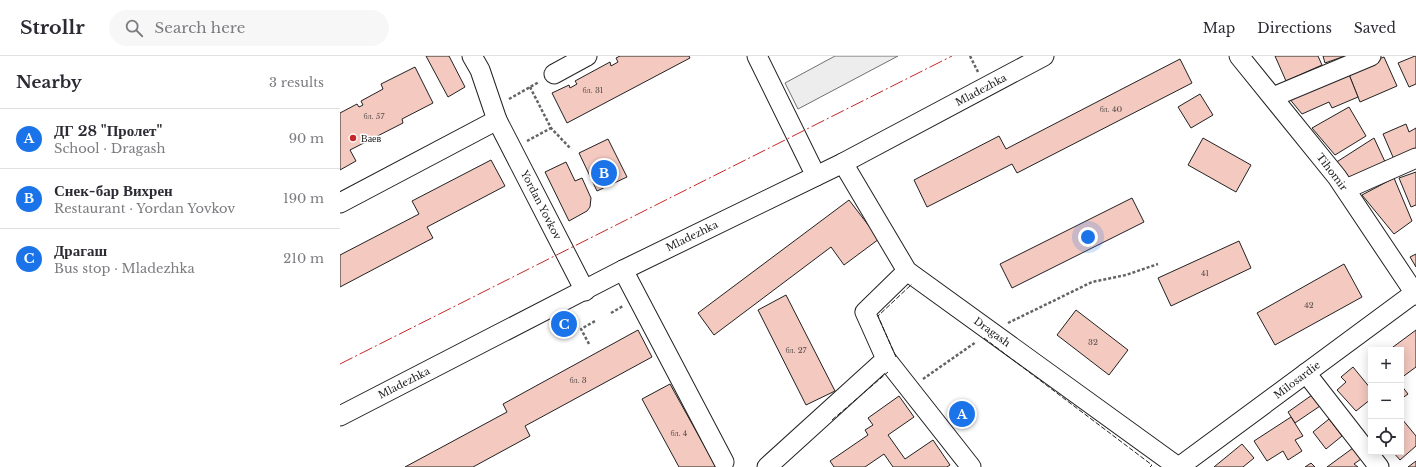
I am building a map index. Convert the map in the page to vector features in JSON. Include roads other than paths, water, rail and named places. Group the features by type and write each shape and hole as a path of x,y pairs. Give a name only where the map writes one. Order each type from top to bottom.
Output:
{"street":[{"name":"Yordan Yovkov","path":"472,56 480,70 495,114 585,291"},
{"path":"554,74 587,56"},
{"path":"757,56 816,176"},
{"name":"Mladezhka","path":"340,416 585,291 623,270 816,176 1044,56"},
{"name":"Tihomir","path":"1239,56 1346,189 1416,293"},
{"path":"1273,97 1370,56"},
{"path":"340,203 495,114"},
{"path":"1346,189 1416,158"},
{"name":"Dragash","path":"843,162 907,271 1179,467"},
{"path":"623,270 724,462"},
{"path":"907,271 865,312 886,359 971,467"},
{"name":"Milosardie","path":"1179,467 1416,293"},
{"path":"767,467 886,359"},
{"path":"1306,373 1379,467"}],"place":[{"name":"Ваев","path":"353,138"},
{"name":"Снек-бар Вихрен","path":"604,173"},
{"name":"Драгаш","path":"564,324"},
{"name":"ДГ 28 \"Пролет\"","path":"962,414"}]}
